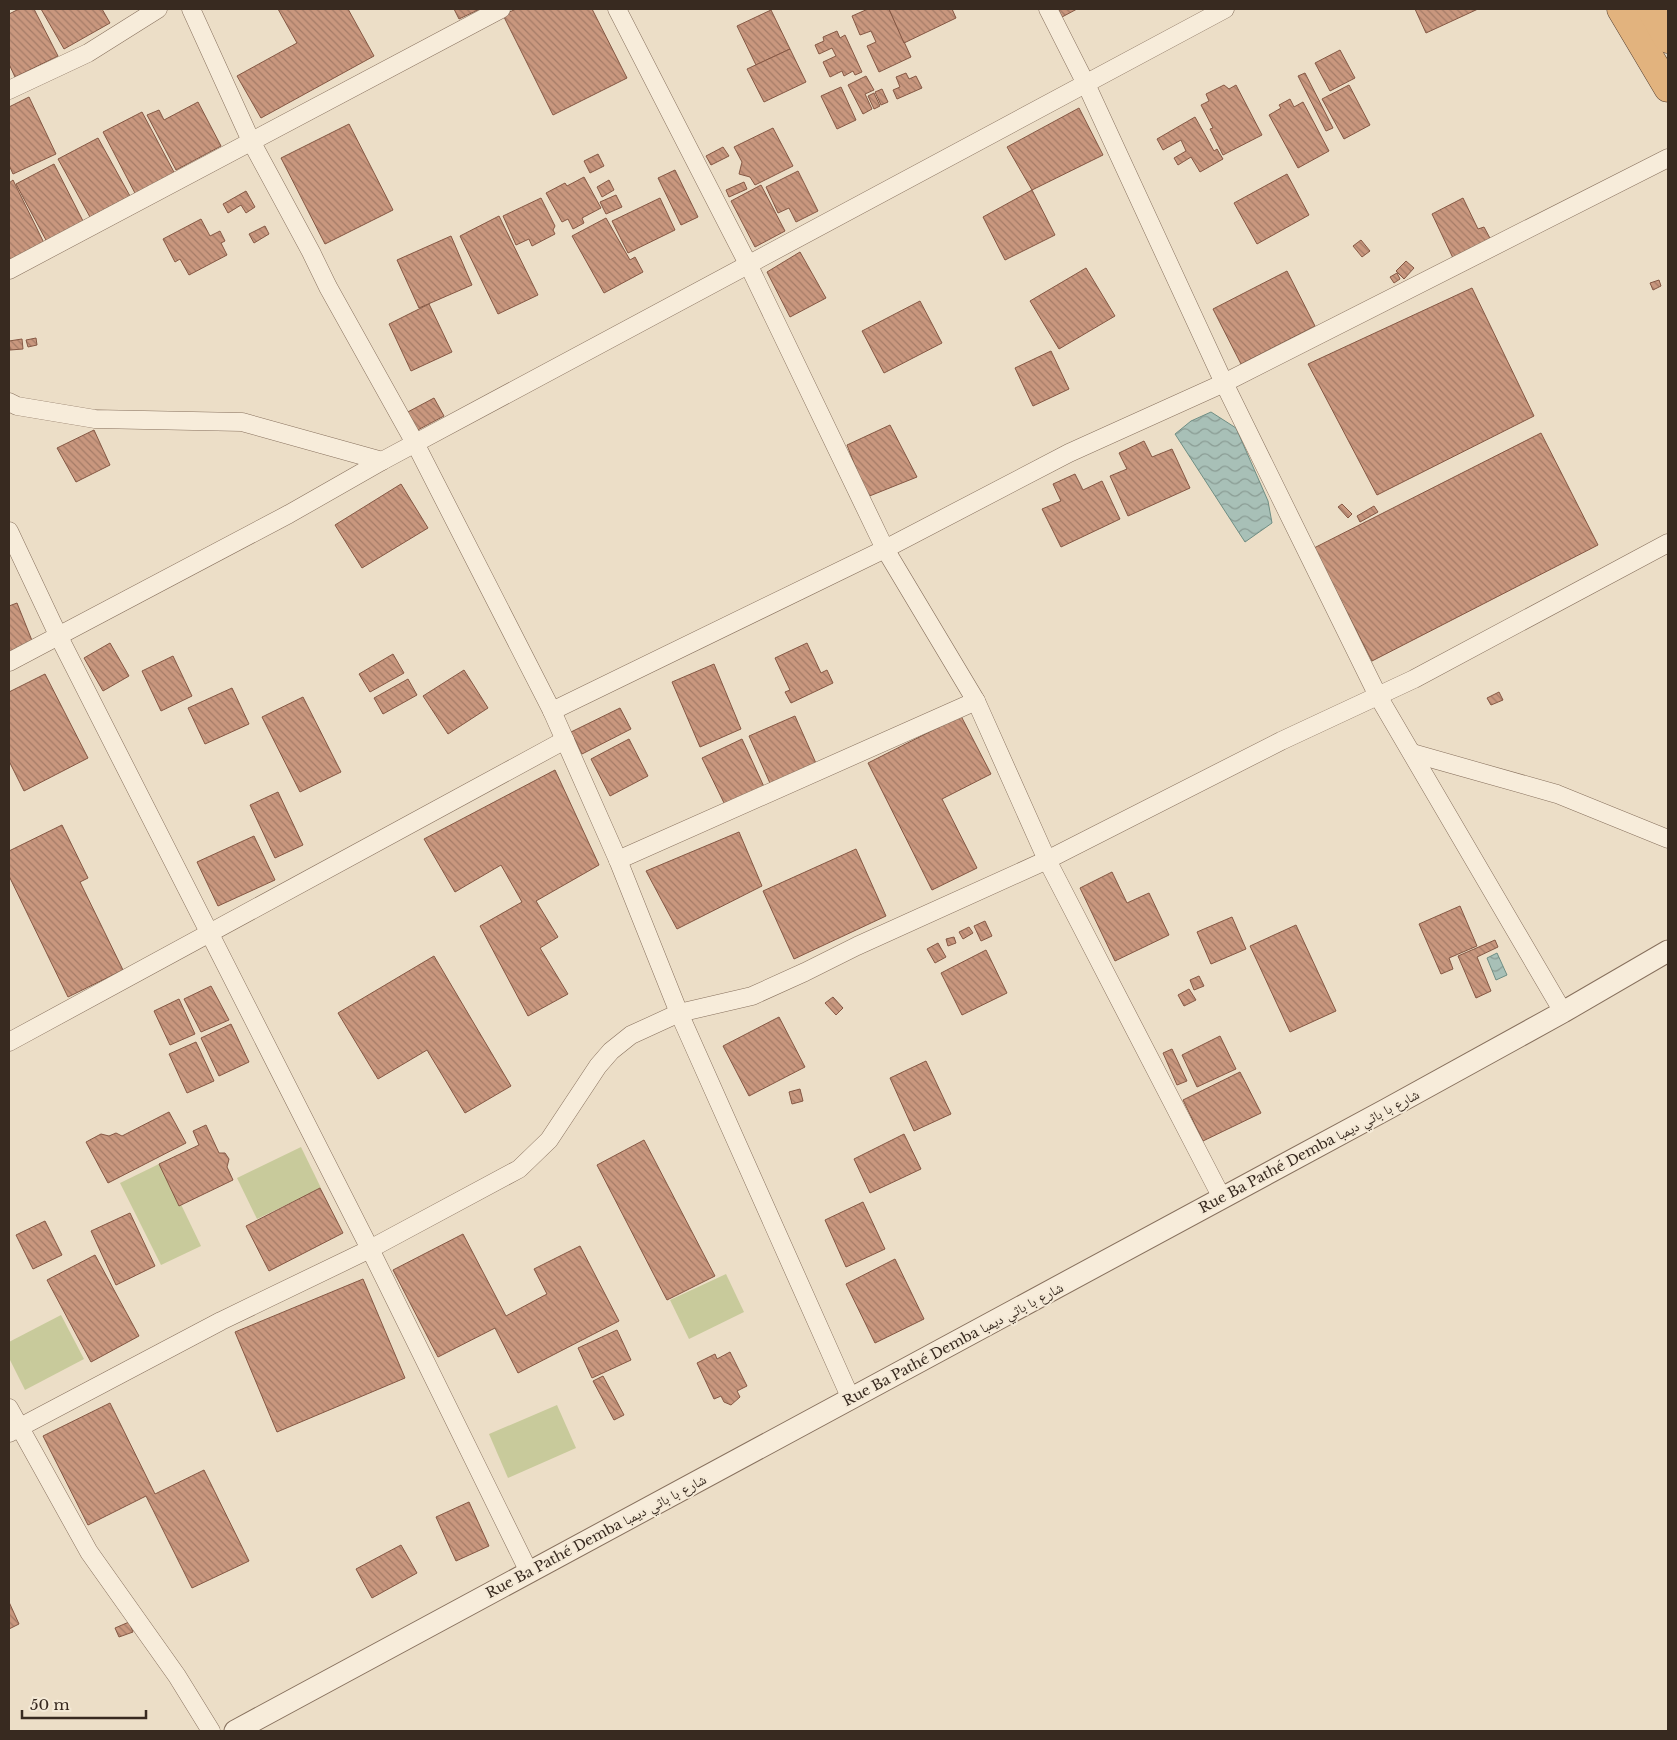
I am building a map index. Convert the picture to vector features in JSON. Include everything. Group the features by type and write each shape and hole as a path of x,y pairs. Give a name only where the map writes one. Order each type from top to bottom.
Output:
{"highway":[{"path":"1621,9 1668,88"},
{"path":"1651,9 1668,39"}],"street":[{"path":"9,90 88,53 158,9"},
{"path":"192,9 251,141 328,287 415,443 552,711 618,860 679,1013 851,1399"},
{"path":"9,270 501,9"},
{"path":"617,9 748,264 885,549 976,701 1047,860 1222,1198"},
{"path":"1048,9 1086,84 1224,383 1378,696 1563,1012"},
{"path":"9,662 289,514 415,443 1225,9"},
{"path":"552,711 885,549 1069,453 1224,383 1668,158"},
{"path":"9,402 17,406 95,419 242,422 382,461"},
{"path":"9,532 58,635 370,1249 529,1572"},
{"path":"14,1431 221,1321 370,1249 518,1169 548,1140 598,1066 611,1051 631,1035 679,1013 752,996 1047,860 1281,741 1414,679 1668,543"},
{"path":"618,860 976,701"},
{"path":"9,1042 565,740"},
{"path":"1412,753 1557,794 1668,839"},
{"name":"Rue Ba Pathé Demba شارع با باثي ديمبا","path":"234,1731 1222,1198 1563,1012 1668,951"},
{"path":"9,1408 14,1431 89,1552 176,1676 211,1731"}],"green space":[{"path":"301,1147 321,1188 257,1219 237,1178"},
{"path":"161,1163 201,1246 161,1265 120,1183"},
{"path":"726,1274 744,1312 689,1339 670,1300"},
{"path":"61,1315 84,1359 25,1390 9,1358 9,1342"},
{"path":"557,1405 576,1448 508,1478 489,1434"}],"water":[{"path":"1211,412 1236,428 1268,501 1272,523 1245,542 1175,434 1191,421"},
{"path":"1497,953 1507,975 1496,980 1487,958"}],"building":[{"path":"19,9 34,9 58,56 15,77 9,64 9,14"},
{"path":"41,9 102,9 110,23 64,49"},
{"path":"278,9 348,9 374,56 261,118 237,76 297,43"},
{"path":"454,9 480,9 459,19"},
{"path":"516,9 592,9 627,78 553,115 503,15"},
{"path":"868,9 889,9 911,57 879,72 867,46 876,42 871,31 860,35 852,16"},
{"path":"889,9 952,9 956,18 904,43"},
{"path":"1058,9 1077,9 1062,17"},
{"path":"1415,9 1478,9 1426,33"},
{"path":"771,10 790,49 756,65 737,26"},
{"path":"837,31 840,38 845,35 862,72 855,75 853,71 844,76 842,71 830,77 823,62 836,56 832,48 819,54 815,45 824,41 823,37"},
{"path":"790,49 806,82 764,102 747,69"},
{"path":"1340,50 1355,78 1330,91 1315,63"},
{"path":"906,73 909,79 916,76 922,88 897,99 893,90 900,87 896,77"},
{"path":"1305,73 1333,128 1326,131 1298,76"},
{"path":"866,76 874,90 865,94 872,109 863,114 848,85"},
{"path":"1224,85 1229,89 1236,85 1262,135 1223,155 1210,129 1213,128 1201,105 1209,101 1206,94"},
{"path":"1349,85 1370,125 1344,139 1322,99"},
{"path":"841,87 856,120 837,129 821,96"},
{"path":"882,89 888,102 881,105 875,92"},
{"path":"874,93 880,106 874,109 868,96"},
{"path":"29,97 56,154 13,174 9,165 9,107"},
{"path":"1290,99 1294,107 1303,102 1329,151 1298,168 1269,115 1281,108 1279,105"},
{"path":"198,102 221,146 176,170 147,115 159,110 164,120"},
{"path":"1079,108 1103,155 1032,190 1007,147"},
{"path":"142,112 175,174 136,195 103,132"},
{"path":"1195,117 1214,151 1217,149 1223,159 1200,172 1191,157 1178,165 1174,158 1186,151 1181,140 1163,150 1157,139"},
{"path":"349,124 393,210 325,244 281,158"},
{"path":"773,128 793,166 755,185 750,177 739,174 742,162 734,147"},
{"path":"98,138 130,196 90,217 58,159"},
{"path":"723,147 729,156 711,165 706,156"},
{"path":"598,154 604,166 590,173 584,161"},
{"path":"54,164 84,223 47,242 16,184"},
{"path":"675,170 698,217 681,225 658,178"},
{"path":"798,171 818,211 796,222 789,208 778,213 766,187"},
{"path":"1287,174 1309,215 1257,244 1234,203"},
{"path":"584,177 601,208 582,218 584,223 573,229 568,219 562,222 546,193 565,183 567,186"},
{"path":"13,180 44,243 9,261 9,183"},
{"path":"609,180 614,190 602,197 597,187"},
{"path":"744,182 747,189 729,197 726,190"},
{"path":"761,185 785,231 755,247 731,201"},
{"path":"1032,190 1055,235 1005,260 983,217"},
{"path":"246,191 255,207 246,213 241,205 228,213 223,204"},
{"path":"616,195 622,207 606,214 600,202"},
{"path":"541,198 555,226 553,230 555,234 532,246 529,239 516,245 503,216"},
{"path":"660,198 675,230 628,253 612,221"},
{"path":"1463,198 1478,229 1484,227 1491,240 1453,258 1432,214"},
{"path":"499,216 538,295 498,314 460,236"},
{"path":"606,218 630,260 635,257 643,272 604,293 572,236"},
{"path":"201,219 210,236 220,231 225,241 221,243 227,255 189,275 180,259 175,262 163,239"},
{"path":"265,226 269,234 254,243 249,234"},
{"path":"451,236 472,285 419,308 397,260"},
{"path":"1361,240 1370,251 1362,257 1353,246"},
{"path":"800,252 826,298 790,317 767,272"},
{"path":"1406,261 1414,268 1404,279 1396,271"},
{"path":"1086,268 1115,316 1059,349 1030,301"},
{"path":"1287,271 1315,326 1241,364 1213,309"},
{"path":"1397,273 1400,279 1394,283 1390,277"},
{"path":"1659,280 1661,286 1653,290 1650,283"},
{"path":"1472,288 1534,416 1377,495 1308,364"},
{"path":"920,301 942,343 884,373 862,331"},
{"path":"429,304 452,352 411,371 389,324"},
{"path":"36,338 37,345 28,347 26,340"},
{"path":"22,339 23,349 10,350 9,341"},
{"path":"1051,351 1069,389 1033,406 1015,368"},
{"path":"434,398 444,416 414,432 404,414"},
{"path":"890,425 917,477 867,497 847,445"},
{"path":"94,430 110,465 76,482 57,448"},
{"path":"1541,433 1598,545 1372,661 1314,548"},
{"path":"1144,441 1152,457 1172,449 1190,488 1128,516 1110,476 1127,469 1119,453"},
{"path":"1075,474 1083,490 1102,481 1120,519 1061,547 1042,509 1061,501 1053,484"},
{"path":"401,484 428,528 362,568 335,525"},
{"path":"1342,504 1352,514 1348,518 1338,507"},
{"path":"1374,506 1378,512 1360,522 1357,516"},
{"path":"17,603 33,643 9,653 9,606"},
{"path":"110,643 129,676 103,691 84,658"},
{"path":"807,643 821,673 827,670 833,683 791,703 785,692 790,690 775,658"},
{"path":"393,654 404,673 370,692 359,674"},
{"path":"173,656 192,696 161,711 142,671"},
{"path":"714,664 741,729 700,747 672,682"},
{"path":"464,670 488,708 448,734 423,696"},
{"path":"45,674 88,758 24,791 9,761 9,692"},
{"path":"408,679 417,695 383,714 374,698"},
{"path":"232,688 249,724 205,744 188,708"},
{"path":"1499,692 1503,700 1491,705 1487,698"},
{"path":"303,697 341,772 300,792 262,717"},
{"path":"620,708 631,729 582,754 571,732"},
{"path":"795,716 819,770 773,790 749,736"},
{"path":"961,716 991,774 942,799 977,868 932,890 868,763"},
{"path":"629,739 648,776 610,796 591,759"},
{"path":"742,739 766,791 727,809 702,758"},
{"path":"555,770 599,865 536,901 558,937 540,948 568,994 528,1016 480,926 522,902 501,865 455,892 424,839"},
{"path":"278,792 303,845 275,858 250,805"},
{"path":"62,825 88,878 80,882 123,970 68,997 9,876 9,851"},
{"path":"739,832 762,886 677,929 646,871"},
{"path":"254,836 275,880 218,906 197,862"},
{"path":"856,849 886,916 794,959 763,891"},
{"path":"1112,872 1127,903 1149,893 1169,935 1115,961 1080,888"},
{"path":"1460,906 1477,946 1449,958 1453,969 1441,974 1419,924"},
{"path":"1232,917 1246,949 1211,964 1197,932"},
{"path":"985,921 992,936 981,941 974,926"},
{"path":"1296,925 1336,1011 1290,1032 1250,946"},
{"path":"969,927 973,933 963,939 959,932"},
{"path":"954,937 956,943 948,946 946,939"},
{"path":"1495,940 1498,947 1477,957 1491,991 1476,998 1458,956"},
{"path":"938,943 946,957 935,963 927,949"},
{"path":"986,950 1007,993 962,1015 941,973"},
{"path":"434,956 511,1086 465,1113 427,1050 378,1079 338,1013"},
{"path":"1199,976 1204,986 1194,990 1190,980"},
{"path":"211,986 229,1020 201,1032 184,999"},
{"path":"1189,989 1196,1000 1184,1006 1178,995"},
{"path":"833,997 843,1008 836,1015 825,1003"},
{"path":"179,999 195,1034 170,1045 154,1011"},
{"path":"779,1017 805,1067 749,1096 723,1046"},
{"path":"231,1024 249,1062 219,1076 201,1038"},
{"path":"1220,1036 1236,1069 1197,1087 1182,1055"},
{"path":"196,1042 214,1081 187,1093 169,1054"},
{"path":"1172,1049 1187,1081 1177,1085 1163,1053"},
{"path":"926,1061 951,1114 914,1131 890,1078"},
{"path":"1240,1072 1261,1113 1203,1141 1183,1100"},
{"path":"800,1089 803,1101 792,1104 789,1092"},
{"path":"169,1112 186,1143 108,1183 86,1142 101,1134 109,1136 116,1133 122,1136"},
{"path":"206,1125 219,1153 225,1153 229,1159 227,1167 233,1180 179,1206 159,1164 199,1145 193,1131"},
{"path":"904,1134 921,1169 870,1193 854,1159"},
{"path":"644,1140 715,1276 667,1300 597,1165"},
{"path":"320,1188 343,1233 269,1271 246,1226"},
{"path":"863,1202 885,1249 846,1267 825,1220"},
{"path":"130,1213 155,1266 116,1285 91,1231"},
{"path":"45,1221 62,1255 33,1269 16,1235"},
{"path":"463,1234 506,1316 547,1294 534,1269 580,1246 619,1321 518,1373 495,1328 438,1357 393,1270"},
{"path":"95,1255 139,1336 91,1362 47,1280"},
{"path":"895,1259 924,1319 875,1343 846,1284"},
{"path":"363,1279 405,1378 277,1432 235,1332"},
{"path":"617,1330 631,1360 592,1378 578,1348"},
{"path":"730,1352 747,1386 737,1391 740,1397 731,1405 724,1402 721,1396 714,1399 697,1363 715,1354 717,1359"},
{"path":"603,1376 624,1415 614,1420 593,1381"},
{"path":"110,1403 155,1494 204,1470 249,1561 192,1588 146,1496 88,1525 43,1436"},
{"path":"469,1502 489,1546 456,1561 436,1517"},
{"path":"401,1545 417,1573 372,1598 356,1569"},
{"path":"9,1602 19,1624 9,1629"},
{"path":"129,1622 133,1632 119,1637 115,1628"}]}
